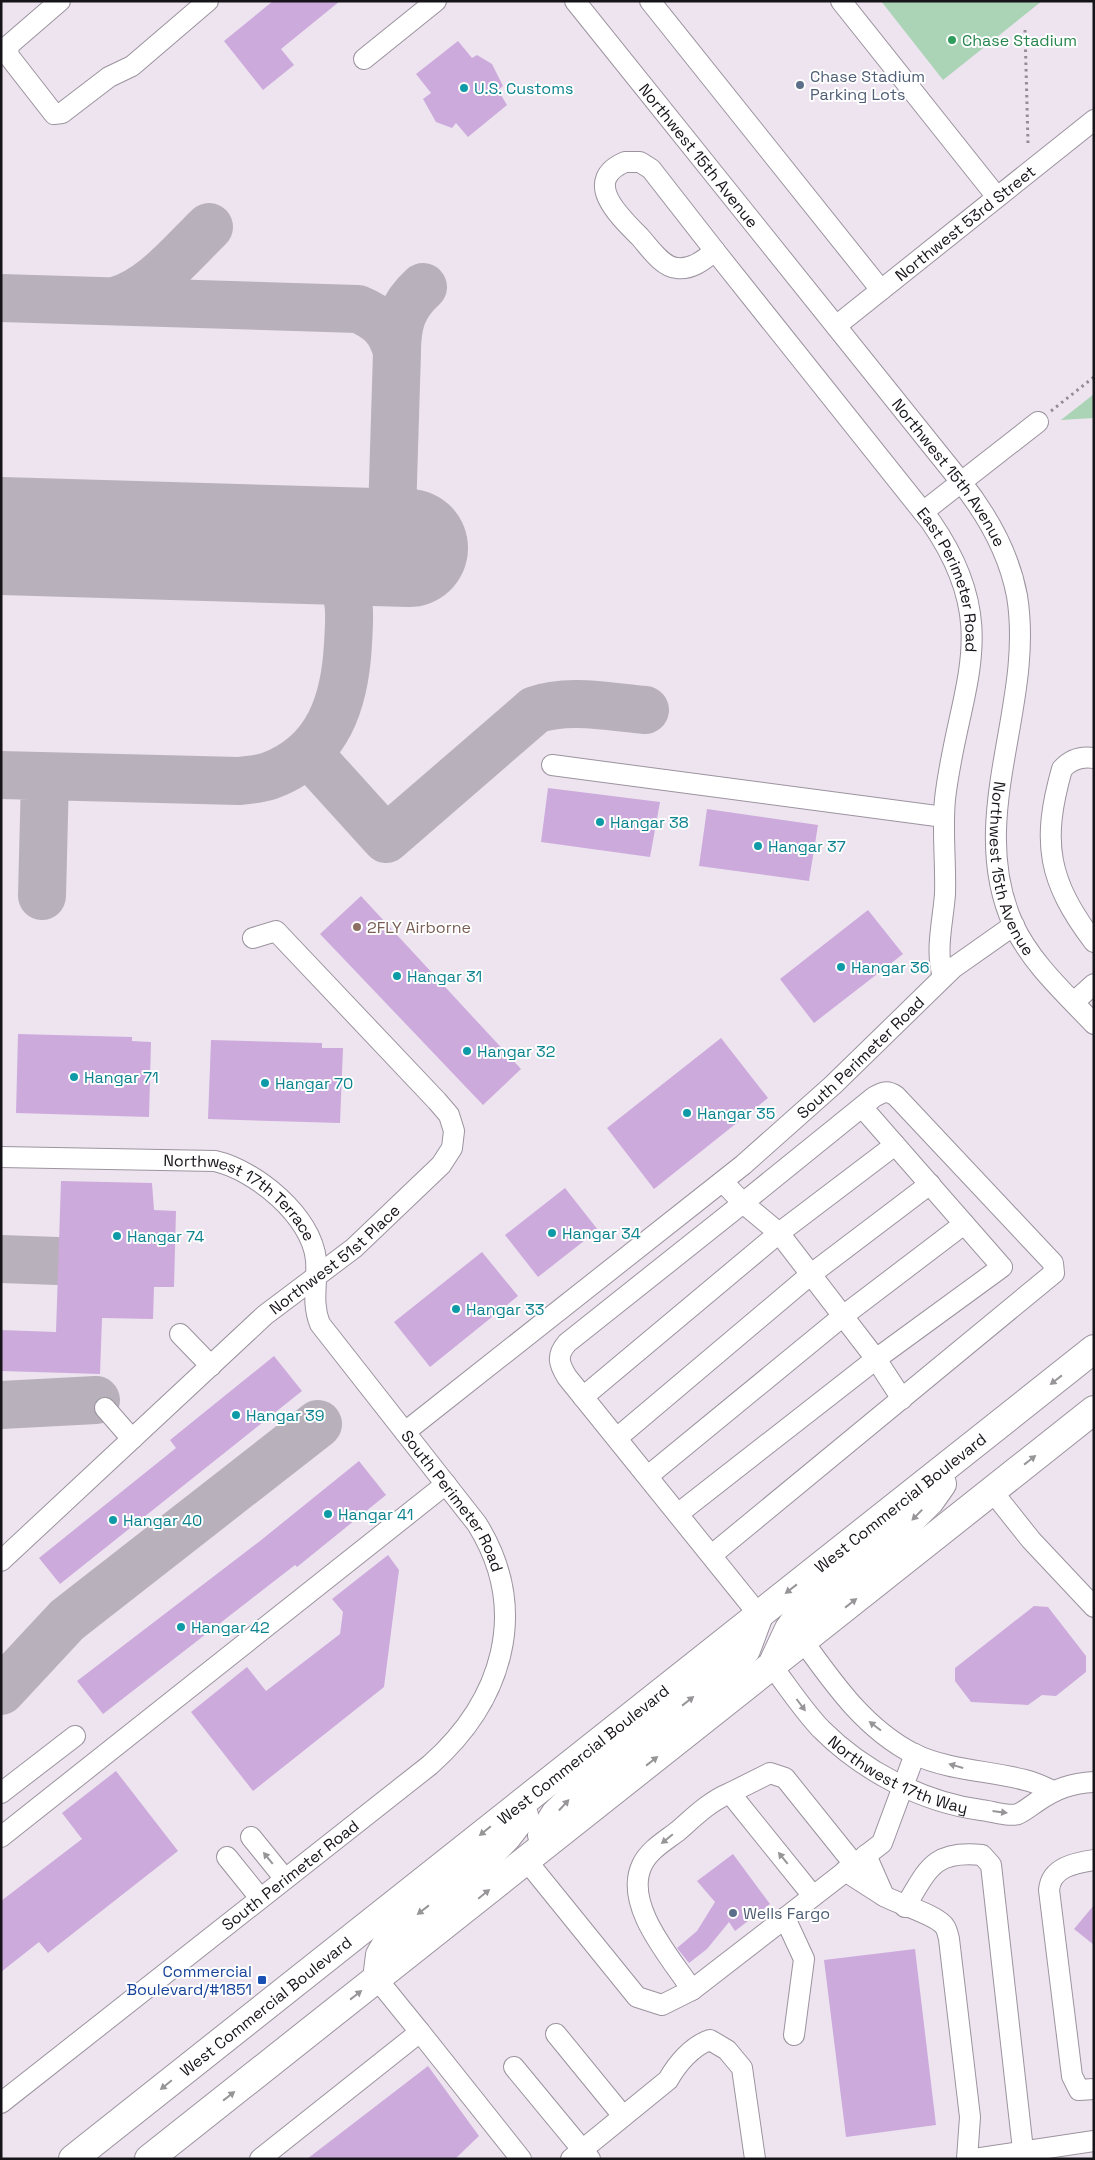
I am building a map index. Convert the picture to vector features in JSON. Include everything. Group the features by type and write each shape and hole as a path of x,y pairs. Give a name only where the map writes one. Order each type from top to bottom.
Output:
{"highway":[{"name":"West Commercial Boulevard","path":"73,2159 1094,1349"},
{"path":"150,2159 1094,1410"},
{"path":"772,1666 789,1629 801,1612 904,1528 930,1501 968,1449"},
{"path":"526,1860 555,1814 581,1787 733,1666 746,1650 759,1615"},
{"path":"377,1978 380,1955 391,1936 478,1867 507,1837 554,1776"}],"street":[{"path":"60,1 9,45 8,55 54,114 62,114 109,77 132,66 208,1"},
{"path":"364,59 436,1"},
{"name":"Northwest 15th Avenue","path":"575,1 961,482 997,537 1009,566 1017,597 1020,629 1018,664 998,799 995,837 1002,892 1014,925 1032,956 1094,1024"},
{"path":"650,1 881,290"},
{"path":"840,1 997,197"},
{"name":"Northwest 53rd Street","path":"836,326 1094,120"},
{"name":"East Perimeter Road","path":"715,251 688,267 678,268 666,263 612,206 605,187 608,175 626,162 640,162 646,165 715,251 923,512 947,547 960,572 968,597 972,627 971,669 948,783 944,818 945,890 939,953 943,977"},
{"path":"923,512 1038,422"},
{"path":"1094,758 1077,759 1068,763 1062,769 1050,838 1053,865 1067,902 1094,942"},
{"path":"552,765 944,818"},
{"name":"South Perimeter Road","path":"2,2101 441,1755 467,1726 489,1690 502,1647 504,1620 501,1589 494,1558 483,1534 405,1432 723,1182 802,1114 943,977 966,957 1014,925"},
{"name":"Northwest 51st Place","path":"3,1559 265,1315 354,1248 433,1174 448,1156 454,1131 453,1122 443,1108 276,931 253,938"},
{"path":"1074,1002 1094,984"},
{"path":"713,1554 1052,1277 1053,1263 896,1096 889,1092 882,1092 862,1107 560,1351 558,1359 561,1367 583,1397 713,1554 759,1615"},
{"path":"679,1514 876,1359 1002,1267 862,1107"},
{"path":"583,1397 779,1234 896,1145"},
{"name":"Northwest 17th Terrace","path":"1,1157 191,1159 228,1164 257,1180 296,1215 312,1243 316,1260 314,1300 320,1324 405,1432"},
{"path":"723,1182 743,1203 779,1234 876,1359 902,1399"},
{"path":"617,1438 810,1275 930,1184"},
{"path":"648,1476 843,1316 964,1224"},
{"path":"180,1334 210,1366"},
{"path":"105,1408 132,1439"},
{"path":"1,1837 446,1484"},
{"path":"992,1491 1031,1540 1094,1607"},
{"name":"Northwest 17th Way","path":"803,1641 841,1694 880,1730 915,1754 979,1773 1025,1780 1053,1791"},
{"name":"Northwest 17th Way","path":"772,1666 809,1716 829,1736 863,1763 902,1786 968,1808 1017,1814 1053,1791 1073,1783 1094,1782"},
{"path":"1,1793 74,1736"},
{"path":"526,1860 636,1997 662,2005 692,1990 882,1843 915,1754"},
{"path":"692,1990 646,1920 639,1904 637,1881 642,1864 652,1852 714,1802 770,1773 785,1778 855,1864 884,1896 905,1907 934,1917 945,1926 949,1938 970,2117 967,2159"},
{"path":"730,1793 813,1896"},
{"path":"251,1837 285,1879"},
{"path":"905,1907 927,1870 947,1856 960,1852 982,1855 991,1865 1023,2150"},
{"path":"227,1857 260,1898"},
{"path":"1094,1860 1074,1863 1064,1868 1049,1882 1048,1890 1072,2076 1079,2090 1094,2089"},
{"path":"784,1918 804,1959 794,2035"},
{"path":"377,1978 521,2159"},
{"path":"260,2159 420,2032"},
{"path":"556,2034 624,2116"},
{"path":"514,2067 581,2156 624,2116 668,2080 675,2068 702,2042 710,2040 727,2050 742,2068 755,2159"},
{"path":"974,2159 1023,2150 1094,2141"}],"path":[{"path":"1025,30 1028,143"},
{"path":"1038,422 1094,377"}],"green space":[{"name":"Chase Stadium","path":"881,1 1042,1 943,80"},
{"path":"1094,394 1094,418 1061,420"}],"building":[{"path":"273,1 340,1 281,49 294,65 263,90 224,41"},
{"name":"U.S. Customs","path":"458,41 472,58 477,55 492,64 503,86 498,90 507,105 468,137 456,123 452,128 436,122 423,99 431,93 416,74"},
{"name":"Hangar 38","path":"548,788 660,802 650,857 541,842"},
{"name":"Hangar 37","path":"707,809 818,825 809,881 699,866"},
{"path":"361,896 521,1069 483,1105 320,934"},
{"name":"Hangar 36","path":"868,910 903,954 814,1023 780,979"},
{"name":"Hangar 71","path":"18,1034 132,1037 132,1041 151,1042 149,1117 16,1113"},
{"name":"Hangar 35","path":"721,1038 768,1098 654,1189 607,1128"},
{"name":"Hangar 70","path":"211,1040 322,1043 322,1048 343,1048 340,1123 208,1119"},
{"name":"Hangar 74","path":"61,1181 152,1183 154,1210 176,1211 174,1287 154,1287 153,1319 102,1318 100,1374 1,1371 1,1330 56,1332"},
{"name":"Hangar 34","path":"565,1188 598,1230 538,1277 505,1235"},
{"name":"Hangar 33","path":"482,1252 518,1296 430,1367 394,1322"},
{"path":"274,1356 302,1391 60,1584 39,1558 176,1448 170,1440"},
{"name":"Hangar 42","path":"359,1461 386,1495 297,1567 295,1565 103,1714 77,1681 260,1541"},
{"path":"388,1555 399,1570 384,1687 253,1791 191,1712 247,1667 266,1691 340,1634 343,1612 332,1599"},
{"path":"1034,1606 1048,1607 1086,1656 1086,1672 1056,1696 1042,1695 1028,1705 971,1702 955,1681 955,1668"},
{"path":"116,1771 178,1851 48,1953 39,1942 1,1972 1,1901 82,1839 62,1813"},
{"name":"Wells Fargo","path":"733,1854 770,1904 735,1931 729,1922 707,1949 689,1963 677,1948 697,1931 715,1902 697,1881"},
{"path":"1094,1905 1094,1945 1074,1929"},
{"path":"915,1949 936,2125 846,2137 824,1960"},
{"path":"428,2066 479,2136 455,2159 307,2159"}],"taxiway":[{"path":"115,301 129,296 154,280 209,227"},
{"path":"397,352 398,333 402,316 410,301 423,287"},
{"path":"1,298 358,309 373,316 384,325 395,344 397,352 391,548"},
{"path":"1,775 239,781 269,776 289,766 306,754 320,740 338,705 346,665 349,611 347,595 341,580 336,574 324,563 287,544"},
{"path":"308,753 386,839 535,710 548,706 575,704 645,710"},
{"path":"42,896 45,777"},
{"path":"1,1259 58,1261"},
{"path":"1,1405 96,1400"},
{"path":"1,1691 67,1620 318,1424"}],"runway":[{"path":"1,536 409,548"}],"place":[{"name":"Chase Stadium","path":"952,40"},
{"name":"Chase Stadium Parking Lots","path":"800,85"},
{"name":"U.S. Customs","path":"464,88"},
{"name":"Hangar 38","path":"600,822"},
{"name":"Hangar 37","path":"758,846"},
{"name":"2FLY Airborne","path":"357,927"},
{"name":"Hangar 36","path":"841,967"},
{"name":"Hangar 31","path":"397,976"},
{"name":"Hangar 32","path":"467,1051"},
{"name":"Hangar 71","path":"74,1077"},
{"name":"Hangar 70","path":"265,1083"},
{"name":"Hangar 35","path":"687,1113"},
{"name":"Hangar 34","path":"552,1233"},
{"name":"Hangar 74","path":"117,1236"},
{"name":"Hangar 33","path":"456,1309"},
{"name":"Hangar 39","path":"236,1415"},
{"name":"Hangar 41","path":"328,1514"},
{"name":"Hangar 40","path":"113,1520"},
{"name":"Hangar 42","path":"181,1627"},
{"name":"Wells Fargo","path":"733,1913"},
{"name":"Commercial Boulevard/#1851","path":"262,1980"}]}
